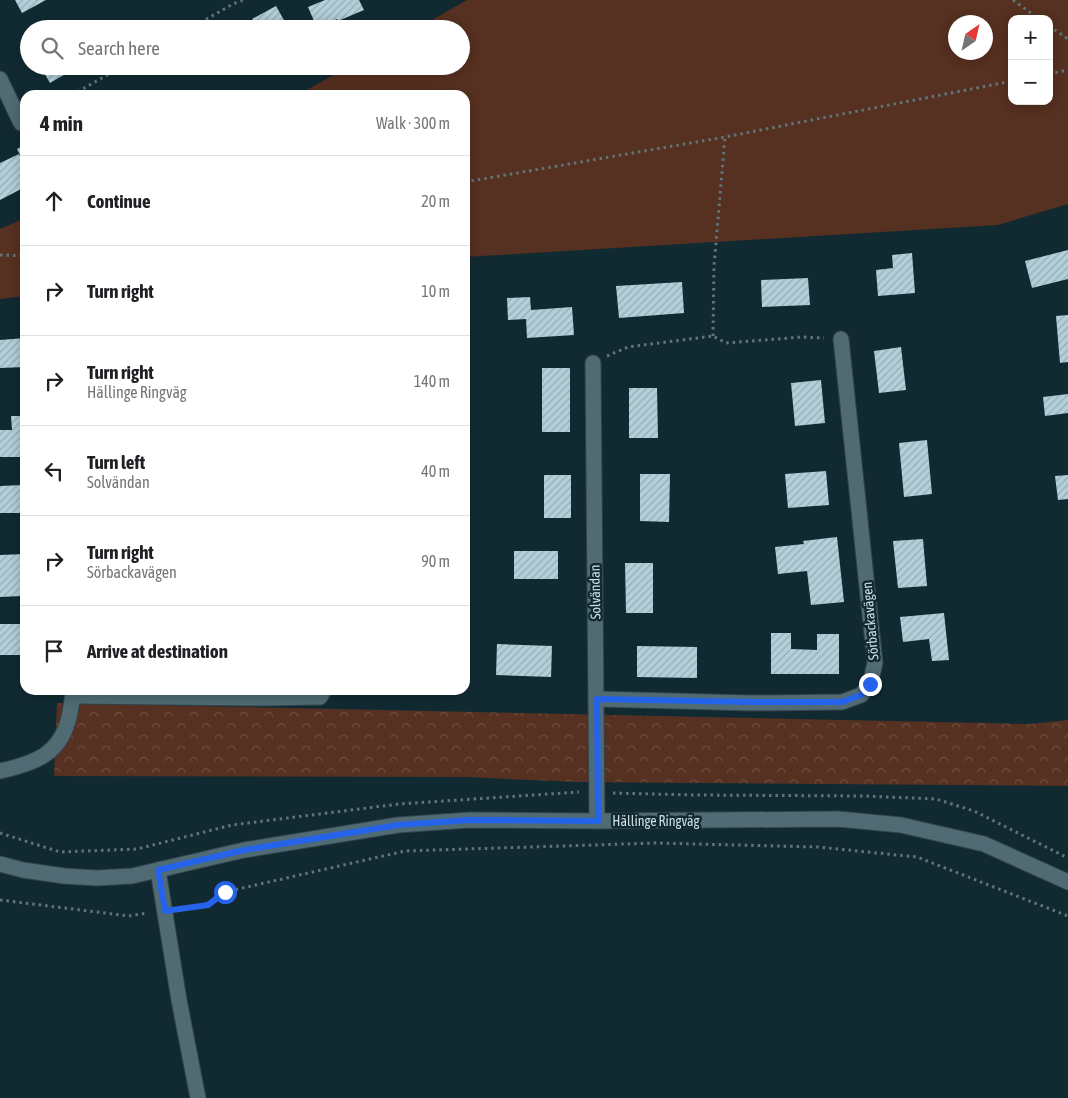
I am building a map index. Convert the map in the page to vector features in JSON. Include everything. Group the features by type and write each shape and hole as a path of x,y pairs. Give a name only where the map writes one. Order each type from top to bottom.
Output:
{"street":[{"path":"0,79 20,120"},
{"name":"Sörbackavägen","path":"597,699 842,702 861,695 870,684 875,663 841,339"},
{"name":"Solvändan","path":"593,363 598,821"},
{"path":"0,770 25,765 55,746 65,730 73,695"},
{"path":"148,695 310,698 320,697 321,695"},
{"name":"Hällinge Ringväg","path":"0,864 22,870 64,876 97,878 132,876 244,850 398,825 469,820 838,819 901,825 984,844 1068,882"},
{"path":"158,870 179,1000 198,1098"}],"path":[{"path":"205,20 243,0"},
{"path":"1013,0 1034,15"},
{"path":"1053,29 1068,39"},
{"path":"1053,73 1068,70"},
{"path":"81,90 107,75"},
{"path":"470,181 725,137 1008,82"},
{"path":"713,336 714,266 725,137"},
{"path":"0,255 20,256"},
{"path":"593,363 628,346 713,336 726,342 802,337 841,339"},
{"path":"0,900 129,916 208,905 225,892 405,851 656,843 818,847 917,857 1068,916"}],"green space":[{"path":"467,0 1068,0 1068,204 998,225 470,257 470,90 307,90 333,75 470,75 470,20 432,20"},
{"path":"20,220 20,297 0,299 0,229"},
{"path":"57,703 1030,724 1068,720 1068,786 579,782 465,777 54,776"}],"building":[{"path":"15,0 46,0 22,13"},
{"path":"325,0 359,0 364,10 340,20 314,20 308,7"},
{"path":"276,6 284,20 253,20"},
{"path":"45,75 64,75 50,83"},
{"path":"19,154 20,156 20,190 0,200 0,163"},
{"path":"1068,250 1068,279 1032,288 1025,261"},
{"path":"912,253 915,293 878,296 876,270 893,268 892,255"},
{"path":"808,278 810,305 762,307 761,280"},
{"path":"682,282 684,313 619,318 616,286"},
{"path":"530,297 531,310 572,307 574,335 527,338 526,319 508,320 507,298"},
{"path":"1068,315 1068,362 1060,363 1056,316"},
{"path":"20,338 20,367 0,368 0,340"},
{"path":"901,347 906,390 879,393 874,351"},
{"path":"542,368 570,368 570,432 542,432"},
{"path":"821,380 825,423 795,426 791,383"},
{"path":"629,388 657,388 658,438 629,438"},
{"path":"1068,394 1068,413 1045,416 1043,397"},
{"path":"11,416 20,416 20,457 0,457 0,430 12,430"},
{"path":"927,440 932,494 904,497 899,443"},
{"path":"826,471 829,505 788,508 785,474"},
{"path":"640,474 670,474 669,522 640,521"},
{"path":"544,475 571,475 571,518 544,518"},
{"path":"1068,475 1068,499 1058,500 1055,476"},
{"path":"20,485 20,513 0,513 0,486"},
{"path":"837,537 844,602 811,605 807,571 778,574 775,547 804,544 803,541"},
{"path":"923,539 927,586 898,588 893,541"},
{"path":"514,551 558,551 558,579 514,579"},
{"path":"20,554 20,596 0,597 0,555"},
{"path":"625,563 653,563 653,613 626,613"},
{"path":"944,613 949,660 932,661 929,639 903,642 900,617"},
{"path":"0,624 20,624 20,655 0,655"},
{"path":"771,633 791,633 791,649 817,650 817,634 839,634 839,674 771,674"},
{"path":"497,644 552,646 551,677 496,675"},
{"path":"637,646 697,647 697,678 637,677"}],"route":[{"path":"225,892 208,905 165,911 158,870 244,850 398,825 469,820 598,821 597,699 842,702 861,695 870,684"}]}
